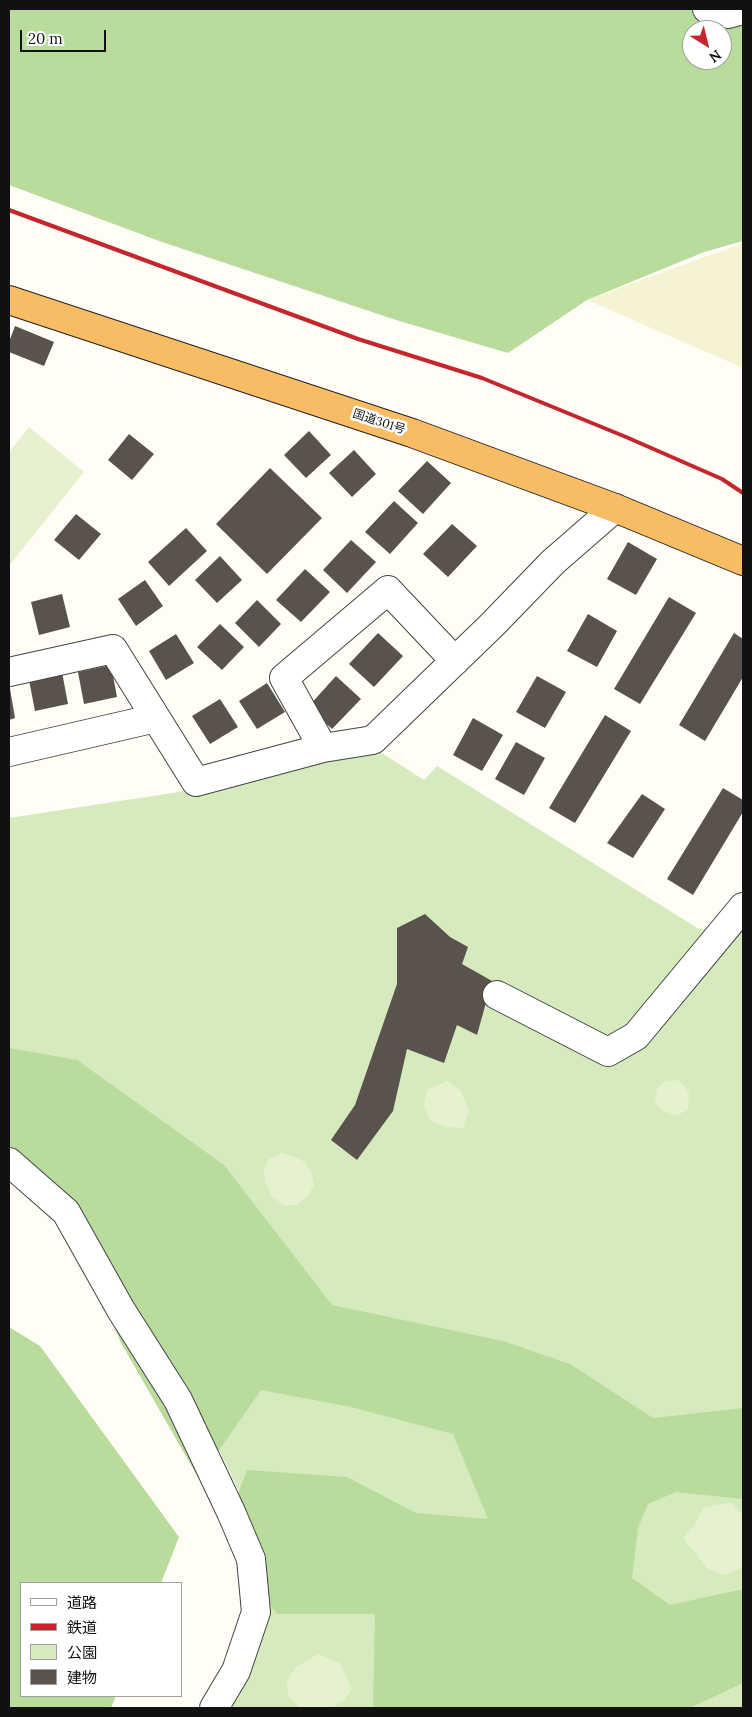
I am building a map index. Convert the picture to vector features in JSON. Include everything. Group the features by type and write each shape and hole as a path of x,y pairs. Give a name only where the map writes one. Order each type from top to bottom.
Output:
{"highway":[{"name":"国道301号","path":"9,300 412,432 615,508 743,562"}],"street":[{"path":"707,9 728,14 743,10"},
{"path":"9,672 113,649 196,782 323,748 373,740 553,562 615,508"},
{"path":"323,748 284,678 388,590 455,661"},
{"path":"9,752 156,718"},
{"path":"497,995 608,1052 636,1036 743,906"},
{"path":"9,1162 66,1212 120,1310 178,1400 232,1512 251,1559 256,1612 236,1671 214,1708"}],"shaded area":[{"path":"743,243 743,368 587,300"}],"green space":[{"path":"9,9 743,9 743,241 704,252 587,300 508,353 396,320 162,242 9,185"},
{"path":"29,427 84,472 9,566 9,452"},
{"path":"377,750 424,780 437,766 699,929 743,929 743,1708 219,1708 247,1668 246,1506 203,1416 9,1145 9,818 231,784"},
{"path":"9,1048 77,1060 224,1165 332,1305 503,1341 570,1364 653,1418 743,1408 743,1499 676,1492 648,1504 638,1528 632,1578 670,1605 743,1589 743,1683 690,1708 373,1708 375,1614 277,1614 244,1568 231,1512 247,1470 347,1477 416,1513 488,1519 453,1434 351,1407 261,1390 199,1479 121,1343 66,1212 9,1182"},
{"path":"678,1080 689,1092 688,1110 675,1116 665,1112 655,1104 657,1088 666,1081"},
{"path":"447,1081 461,1091 469,1110 463,1128 447,1127 435,1123 428,1117 424,1105 427,1090"},
{"path":"281,1153 301,1159 311,1171 314,1185 308,1196 297,1205 283,1205 272,1196 265,1183 264,1170 268,1160"},
{"path":"9,1327 40,1346 179,1537 161,1582 20,1582 20,1697 116,1697 111,1708 9,1708"},
{"path":"731,1503 743,1515 743,1567 725,1575 707,1568 683,1538 696,1523 704,1507"},
{"path":"318,1654 340,1663 352,1689 344,1700 332,1708 300,1708 288,1696 287,1680 296,1667"}],"building":[{"path":"15,326 54,342 44,366 9,352 9,342"},
{"path":"309,431 331,455 306,478 284,455"},
{"path":"129,434 154,454 132,480 108,460"},
{"path":"354,450 376,474 352,497 329,473"},
{"path":"427,461 451,483 423,514 398,491"},
{"path":"270,468 322,518 267,574 216,524"},
{"path":"394,501 418,523 390,554 365,532"},
{"path":"76,514 101,534 79,560 54,540"},
{"path":"452,524 477,546 448,577 423,554"},
{"path":"186,528 207,551 169,586 148,562"},
{"path":"351,540 376,562 347,593 323,570"},
{"path":"628,542 657,559 636,595 607,579"},
{"path":"220,556 242,580 217,603 195,580"},
{"path":"305,569 330,592 301,622 276,600"},
{"path":"145,580 163,606 136,626 118,599"},
{"path":"62,594 70,627 39,635 31,602"},
{"path":"669,597 696,613 640,704 614,689"},
{"path":"257,600 281,624 259,647 235,623"},
{"path":"588,614 617,631 597,667 567,651"},
{"path":"220,624 244,647 222,670 197,647"},
{"path":"378,633 403,656 374,687 349,664"},
{"path":"734,633 743,639 743,677 705,741 679,725"},
{"path":"176,634 194,663 166,680 149,651"},
{"path":"111,665 117,697 84,704 78,672"},
{"path":"62,672 68,704 35,711 29,680"},
{"path":"336,676 361,699 332,729 308,707"},
{"path":"537,676 566,692 545,728 516,712"},
{"path":"267,683 285,712 257,729 239,701"},
{"path":"9,690 15,718 9,720"},
{"path":"220,699 238,727 210,744 192,716"},
{"path":"605,715 631,731 575,823 549,808"},
{"path":"473,718 503,735 482,771 453,755"},
{"path":"516,742 545,758 524,795 495,779"},
{"path":"723,788 743,800 743,812 693,895 667,879"},
{"path":"642,794 665,809 633,858 607,843"},
{"path":"425,914 450,937 468,947 462,964 492,981 477,1035 457,1025 444,1063 407,1049 393,1111 357,1160 331,1140 355,1105 397,984 397,928"}],"railway":[{"path":"9,210 358,339 482,378 722,479 743,493"}]}
